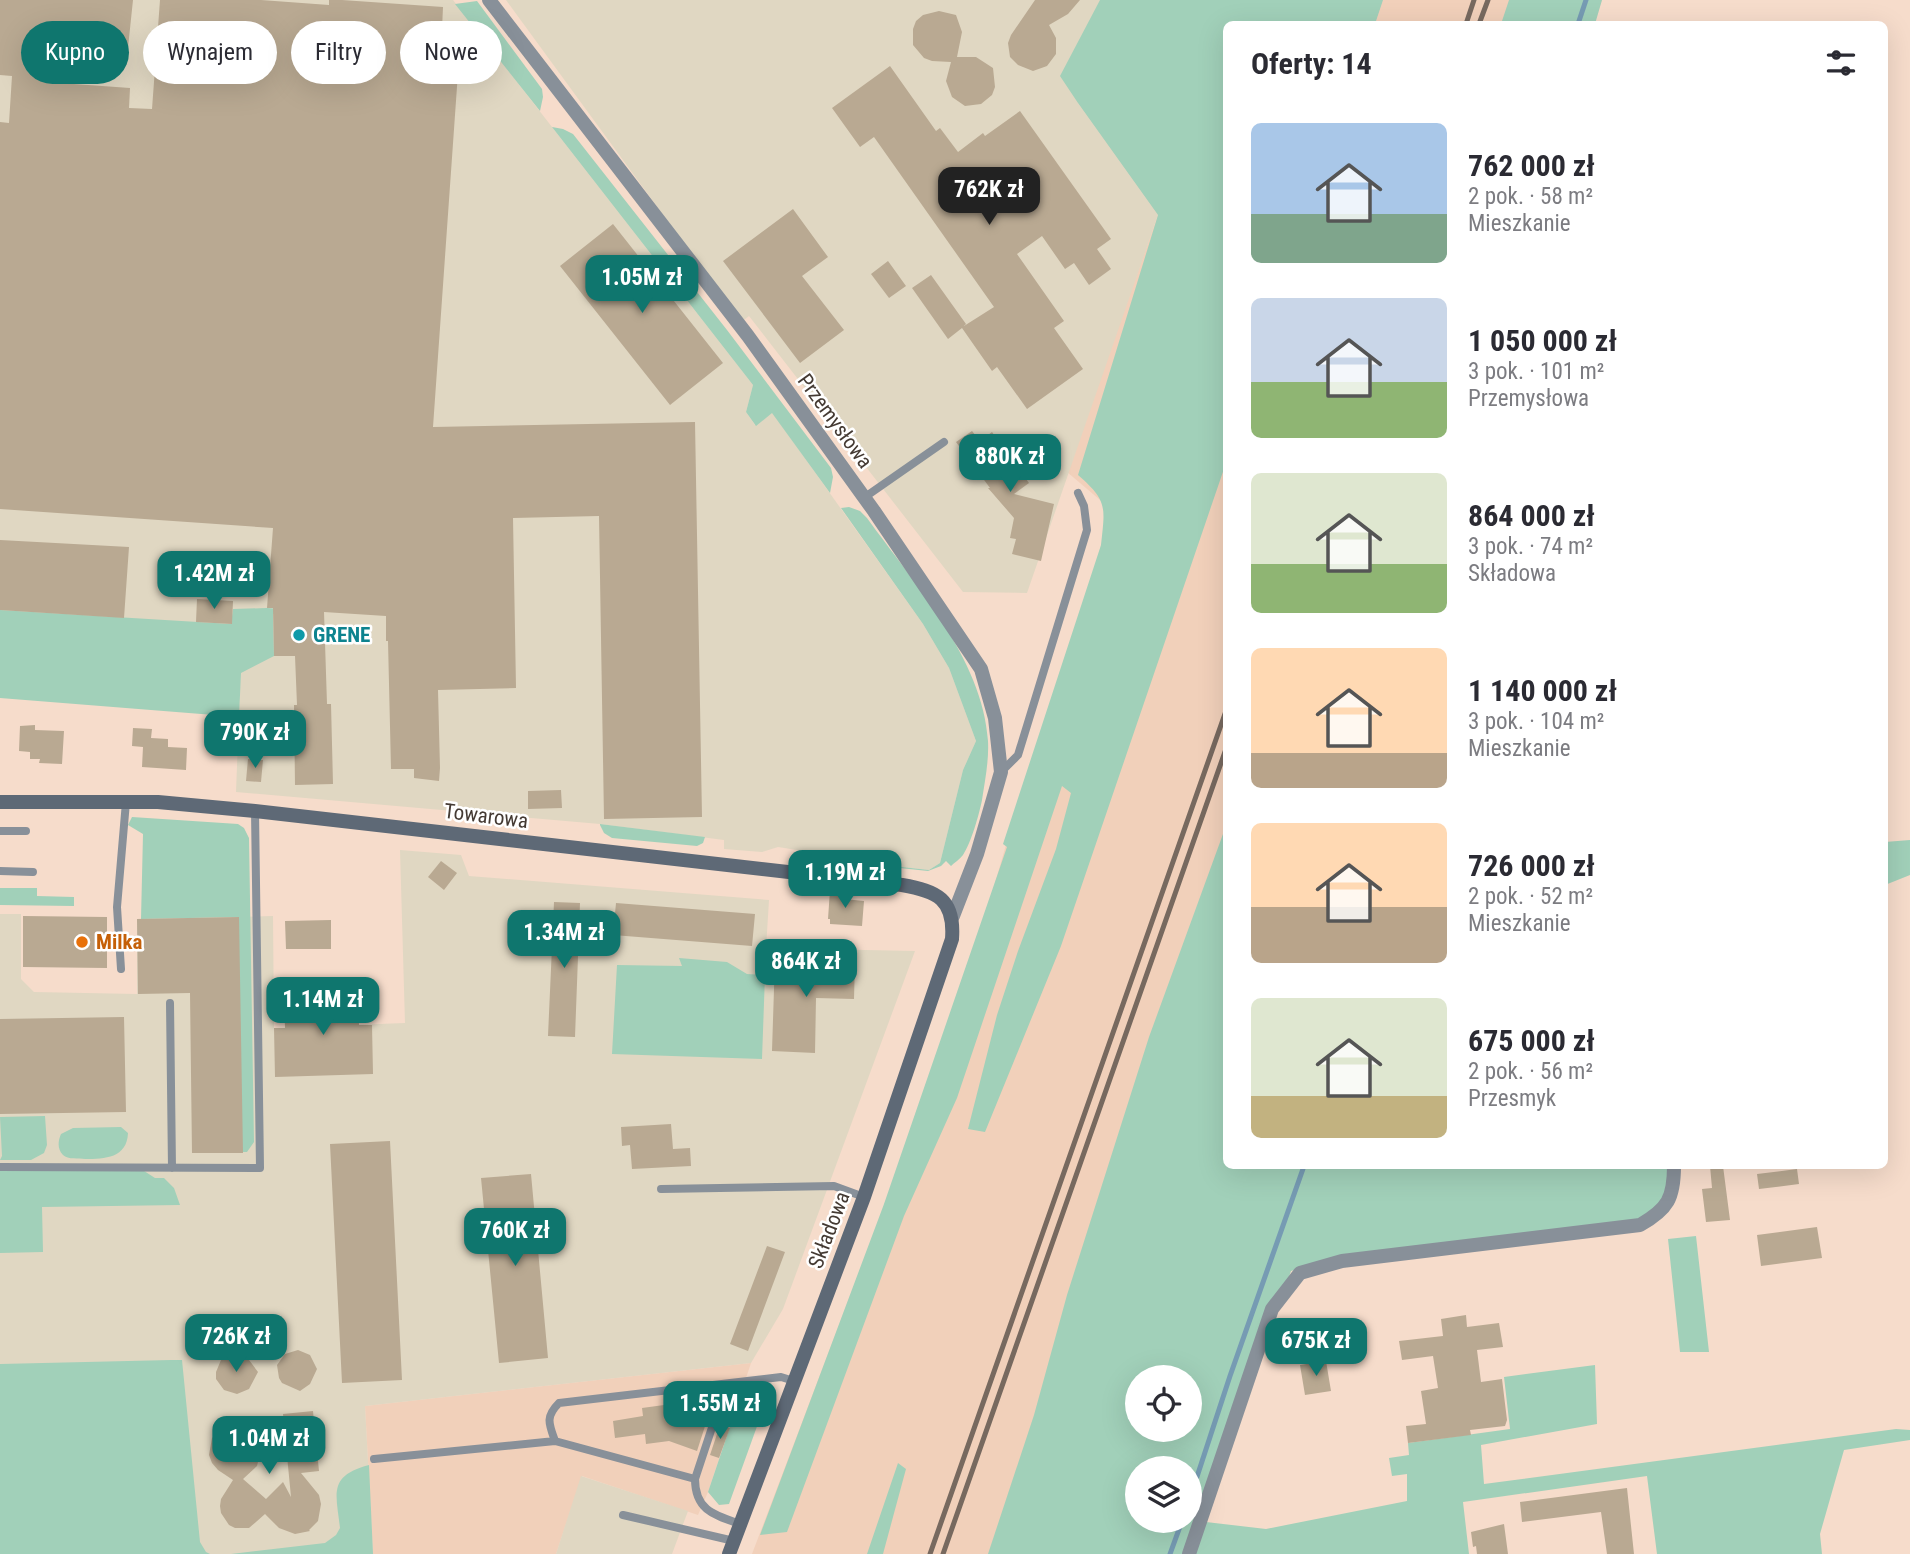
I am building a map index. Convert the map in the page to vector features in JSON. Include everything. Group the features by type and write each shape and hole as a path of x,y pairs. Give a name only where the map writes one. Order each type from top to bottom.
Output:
{"street":[{"name":"Przemysłowa","path":"489,0 748,336 864,497 981,669 995,718 1001,772 976,854 953,916"},
{"name":"Towarowa","path":"0,802 158,802 902,885 925,889 942,899 953,916"},
{"name":"Składowa","path":"732,1548 864,1197 952,939 953,916"},
{"path":"1189,1554 1272,1309 1300,1273 1342,1261 1640,1225 1659,1214 1674,1191 1674,1169"}],"lane":[{"path":"864,497 944,442"},
{"path":"1001,772 1018,755 1087,530 1084,506 1078,494"},
{"path":"121,969 117,907 126,802"},
{"path":"0,1167 260,1168 255,811"},
{"path":"0,831 26,831"},
{"path":"0,871 33,872"},
{"path":"170,1003 172,1168"},
{"path":"662,1189 834,1186 864,1197"},
{"path":"555,1441 549,1426 550,1412 559,1403 781,1377 794,1381"},
{"path":"726,1385 695,1479 695,1494 714,1515 740,1524"},
{"path":"374,1459 555,1441 695,1479"},
{"path":"623,1515 732,1548"}],"shaded area":[{"path":"0,0 453,0 469,21 400,21 400,84 502,84 502,63 753,385 746,412 755,425 772,412 923,624 949,668 976,741 963,770 940,863 929,870 821,858 810,852 778,847 762,852 724,849 724,840 600,824 236,792 242,636 0,621"},
{"path":"506,0 1107,0 1078,103 1158,215 1027,593 963,592 749,316 744,320 688,249"},
{"path":"1107,0 1602,0 1595,21 1223,21 1225,1463 1202,1533 1202,1456 1125,1456 1125,1533 1202,1533 1195,1554 752,1554 956,1017 1022,790 1104,545 1106,505 1067,472 1158,215 1078,103"},
{"path":"400,850 461,855 469,876 769,900 766,948 915,951 783,1309 751,1363 365,1406 373,1554 93,1554 0,1444 0,914 21,914 21,979 34,992 137,994 137,919 273,916 274,1028 405,1023"},
{"path":"751,1363 698,1515 582,1476 556,1554 373,1554 365,1406"},
{"path":"581,1476 688,1511 672,1554 556,1554"}],"green space":[{"path":"1100,0 1383,0 1376,21 1223,21 1223,472 1061,946 985,1132 968,1129 997,1015 1056,849 1071,793 1062,786 957,1098 904,1216 787,1532 760,1535 884,1204 1007,847 1003,844 1101,545 1102,505 1095,492 1078,475 1158,215 1060,76"},
{"path":"1509,0 1602,0 1596,21 1502,21"},
{"path":"477,1 492,21 469,21 455,4"},
{"path":"502,35 542,89 540,111 502,63"},
{"path":"552,127 573,134 727,330 831,468 833,477 830,493 772,413 756,426 746,412 753,385"},
{"path":"849,507 860,511 867,518 943,623 960,651 983,710 988,748 982,800 966,850 951,866 946,861 928,871 814,859 806,851 821,858 929,870 940,863 963,770 976,741 949,668 923,624 841,508"},
{"path":"267,608 324,612 273,614 274,656 241,673 239,717 0,698 0,610 231,624 233,609"},
{"path":"132,817 238,824 244,828 249,838 254,1142 247,1152 242,1152 238,917 141,919 143,834 128,825"},
{"path":"600,824 705,837 703,843 697,846 612,838 604,833"},
{"path":"1223,834 1223,1169 1671,1169 1674,1192 1645,1225 1346,1254 1291,1271 1206,1522 1266,1529 1407,1501 1407,1474 1392,1476 1389,1458 1409,1455 1408,1443 1510,1429 1504,1377 1595,1365 1597,1424 1481,1445 1484,1484 1896,1429 1910,1430 1910,1440 1844,1450 1820,1534 1822,1554 1657,1554 1647,1476 1463,1502 1469,1554 988,1554 1034,1415 1067,1295 1149,1037"},
{"path":"1910,840 1910,875 1888,884 1888,842"},
{"path":"0,888 37,888 37,896 74,897 74,906 0,905"},
{"path":"679,958 727,962 747,974 765,975 762,1059 612,1054 617,965 682,966"},
{"path":"45,1116 47,1145 44,1153 31,1160 0,1160 0,1117"},
{"path":"121,1127 128,1133 127,1141 124,1148 114,1155 74,1158 65,1157 60,1150 61,1134 73,1128"},
{"path":"141,1169 155,1178 164,1178 174,1188 180,1205 42,1207 43,1252 0,1253 0,1171"},
{"path":"1696,1236 1709,1352 1680,1352 1668,1239"},
{"path":"182,1360 200,1542 210,1554 0,1554 0,1364"},
{"path":"760,1387 769,1393 729,1504 719,1505 708,1492 742,1391"},
{"path":"898,1463 906,1469 883,1554 867,1554"},
{"path":"369,1465 373,1554 231,1554 325,1543 336,1535 340,1528 337,1496 341,1481 356,1469"}],"building":[{"path":"0,0 133,0 129,38 129,21 21,21 21,84 130,88 129,108 152,109 154,84 277,84 277,21 158,21 160,0 261,0 329,5 329,0 342,0 443,7 442,21 400,21 400,84 457,84 433,427 695,422 702,817 604,819 599,516 513,518 516,688 438,690 439,781 414,778 414,769 391,769 386,616 324,612 327,704 331,704 333,784 295,785 295,656 274,656 273,608 267,608 273,528 0,509 0,122 9,123 12,76 0,75"},
{"path":"1035,0 1080,0 1068,14 1049,25 1056,38 1056,54 1047,66 1033,71 1018,65 1010,57 1008,43"},
{"path":"939,11 956,15 962,32 957,57 976,57 993,68 995,87 992,95 981,104 965,106 952,97 946,81 951,62 924,58 913,45 916,21 923,15"},
{"path":"890,66 936,131 940,128 958,152 1020,111 1111,239 1097,249 1111,269 1089,285 1074,263 1065,269 1042,236 1017,254 1064,321 1054,328 1083,369 1027,409 997,367 992,371 962,328 948,339 912,288 931,275 966,324 964,326 994,307 874,137 860,147 832,108"},
{"path":"793,209 828,257 802,276 844,330 800,363 723,261"},
{"path":"613,224 723,363 670,405 560,266"},
{"path":"888,261 906,286 889,298 871,274"},
{"path":"972,431 980,441 992,432 1029,483 1014,494 1054,504 1041,561 1012,554 1016,539 1010,538 1014,518 988,488 956,442"},
{"path":"0,540 129,547 124,618 0,610"},
{"path":"197,599 233,601 232,624 196,622"},
{"path":"35,725 35,730 64,731 62,764 39,763 40,759 30,759 30,752 19,751 20,726"},
{"path":"133,728 152,729 151,738 168,739 168,747 187,748 186,770 142,767 143,747 132,746"},
{"path":"248,759 263,760 261,782 246,781"},
{"path":"561,790 562,808 528,809 528,791"},
{"path":"441,861 457,873 444,890 428,877"},
{"path":"830,890 845,892 844,899 864,901 862,926 830,924"},
{"path":"554,902 580,903 575,1037 548,1036"},
{"path":"616,903 755,914 752,946 613,935"},
{"path":"23,916 107,917 107,968 23,967"},
{"path":"239,917 243,1153 192,1153 190,993 138,994 137,919"},
{"path":"331,920 331,949 286,949 285,921"},
{"path":"775,958 855,961 854,999 816,998 815,1053 772,1051"},
{"path":"358,991 359,1025 372,1025 373,1074 275,1077 274,1028 285,1028 284,993"},
{"path":"124,1017 126,1112 0,1114 0,1019"},
{"path":"671,1124 673,1149 690,1148 691,1166 632,1169 630,1145 622,1146 621,1127"},
{"path":"390,1141 402,1380 342,1383 330,1144"},
{"path":"1710,1169 1723,1169 1730,1220 1706,1222 1702,1189 1712,1188"},
{"path":"1797,1169 1799,1184 1759,1189 1757,1174"},
{"path":"531,1174 548,1358 499,1363 481,1178"},
{"path":"1817,1227 1822,1258 1761,1266 1757,1235"},
{"path":"767,1246 785,1252 748,1351 730,1344"},
{"path":"1466,1315 1467,1327 1499,1323 1503,1347 1477,1350 1481,1382 1502,1379 1507,1420 1505,1426 1470,1430 1471,1435 1408,1443 1406,1426 1426,1424 1421,1391 1438,1388 1433,1356 1402,1360 1399,1341 1443,1336 1441,1319"},
{"path":"298,1350 310,1355 317,1369 310,1384 300,1391 282,1383 277,1365 285,1354"},
{"path":"233,1353 246,1356 258,1372 249,1389 237,1394 224,1390 216,1379 221,1360"},
{"path":"1326,1361 1331,1391 1305,1395 1300,1365"},
{"path":"664,1405 707,1420 697,1451 669,1441 646,1444 645,1434 615,1438 613,1421 643,1416 642,1408"},
{"path":"313,1411 319,1471 301,1473 319,1495 321,1504 318,1521 310,1531 295,1534 279,1528 265,1514 249,1528 229,1525 220,1506 221,1499 233,1480 212,1463 209,1455 212,1438 224,1426 241,1424 256,1433 262,1445 257,1466 243,1479 266,1499 283,1482 291,1497 283,1414"},
{"path":"720,1425 730,1428 719,1458 710,1455"},
{"path":"1627,1488 1634,1554 1607,1554 1601,1512 1522,1522 1520,1502"},
{"path":"1504,1524 1508,1554 1477,1554 1471,1532"}],"waterway":[{"path":"1579,21 1586,0"},
{"path":"1202,1461 1303,1169"},
{"path":"1170,1554 1178,1533"}],"railway":[{"path":"1467,21 1474,0"},
{"path":"1480,21 1488,0"},
{"path":"930,1554 1223,719"},
{"path":"943,1554 1223,757"}],"place":[{"name":"GRENE","path":"299,635"},
{"name":"Milka","path":"82,942"}]}
